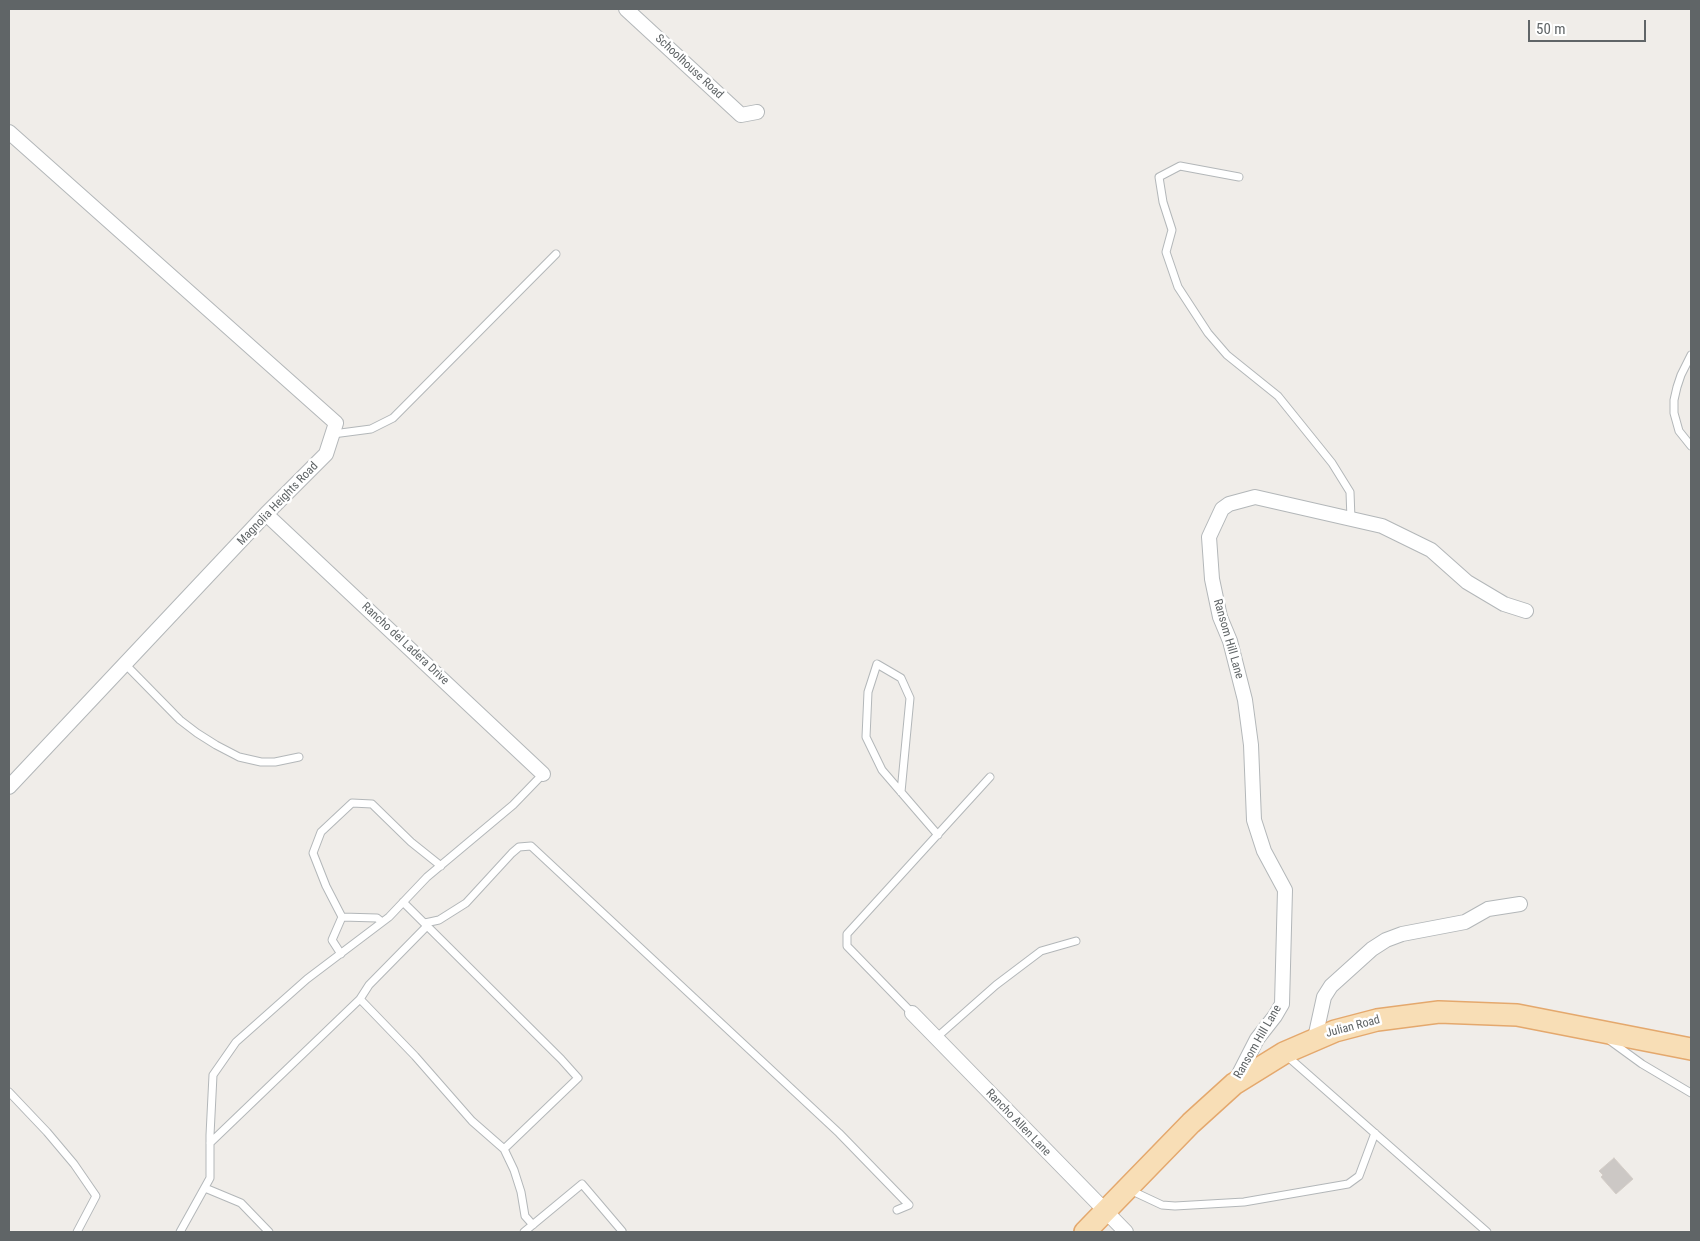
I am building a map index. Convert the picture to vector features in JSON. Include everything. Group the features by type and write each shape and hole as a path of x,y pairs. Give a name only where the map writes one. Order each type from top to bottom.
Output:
{"main road":[{"name":"Julian Road","path":"1085,1232 1191,1123 1234,1084 1284,1053 1335,1030 1377,1020 1440,1012 1517,1015 1691,1049"}],"street":[{"name":"Schoolhouse Road","path":"626,9 741,115 757,112"},
{"path":"9,132 336,422 332,434"},
{"name":"Magnolia Heights Road","path":"9,787 266,514 326,454 332,434"},
{"name":"Ransom Hill Lane","path":"1234,1084 1257,1039 1282,1004 1286,890 1264,851 1254,820 1251,745 1245,700 1230,641 1220,617 1212,579 1209,537 1222,509 1228,504 1255,497 1382,526 1431,550 1467,582 1504,604 1526,611"},
{"name":"Rancho del Ladera Drive","path":"266,514 543,774"},
{"path":"1315,1038 1322,1003 1331,986 1372,949 1386,940 1402,934 1465,922 1488,910 1520,904"},
{"name":"Rancho Allen Lane","path":"912,1013 1126,1232"}],"lane":[{"path":"1240,177 1180,166 1159,177 1163,202 1172,230 1166,252 1178,287 1208,332 1227,356 1278,396 1332,463 1350,492 1351,519"},
{"path":"332,434 371,429 393,418 556,254"},
{"path":"1691,355 1681,375 1674,400 1674,413 1679,431 1691,446"},
{"path":"125,664 180,720 196,733 216,745 240,757 261,762 275,762 299,757"},
{"path":"901,792 910,698 901,678 877,664 868,692 866,737 882,770 938,835"},
{"path":"180,1232 210,1178 213,1075 236,1042 307,979 382,922 441,866 514,805 543,774"},
{"path":"912,1013 847,946 848,934 990,777"},
{"path":"342,917 326,886 313,853 321,832 352,804 372,804 411,842 441,866"},
{"path":"210,1144 360,999 369,985 426,925 439,920 466,903 512,853 519,847 531,846 839,1133 909,1205 897,1210"},
{"path":"403,902 578,1078 504,1149"},
{"path":"342,917 377,918 382,922"},
{"path":"341,954 332,940 342,917"},
{"path":"936,1038 996,985 1041,951 1076,941"},
{"path":"360,999 415,1056 472,1121 504,1149 514,1170 521,1192 525,1216 533,1225"},
{"path":"1597,1031 1642,1064 1691,1093"},
{"path":"1284,1053 1487,1232"},
{"path":"9,1092 74,1164 96,1196 77,1232"},
{"path":"1127,1189 1162,1205 1175,1206 1244,1202 1348,1184 1359,1176 1375,1134"},
{"path":"524,1232 582,1184 622,1230 621,1232"},
{"path":"205,1188 241,1203 269,1232"}],"building":[{"path":"1614,1158 1633,1179 1616,1194 1601,1177 1603,1175 1599,1171"}]}
